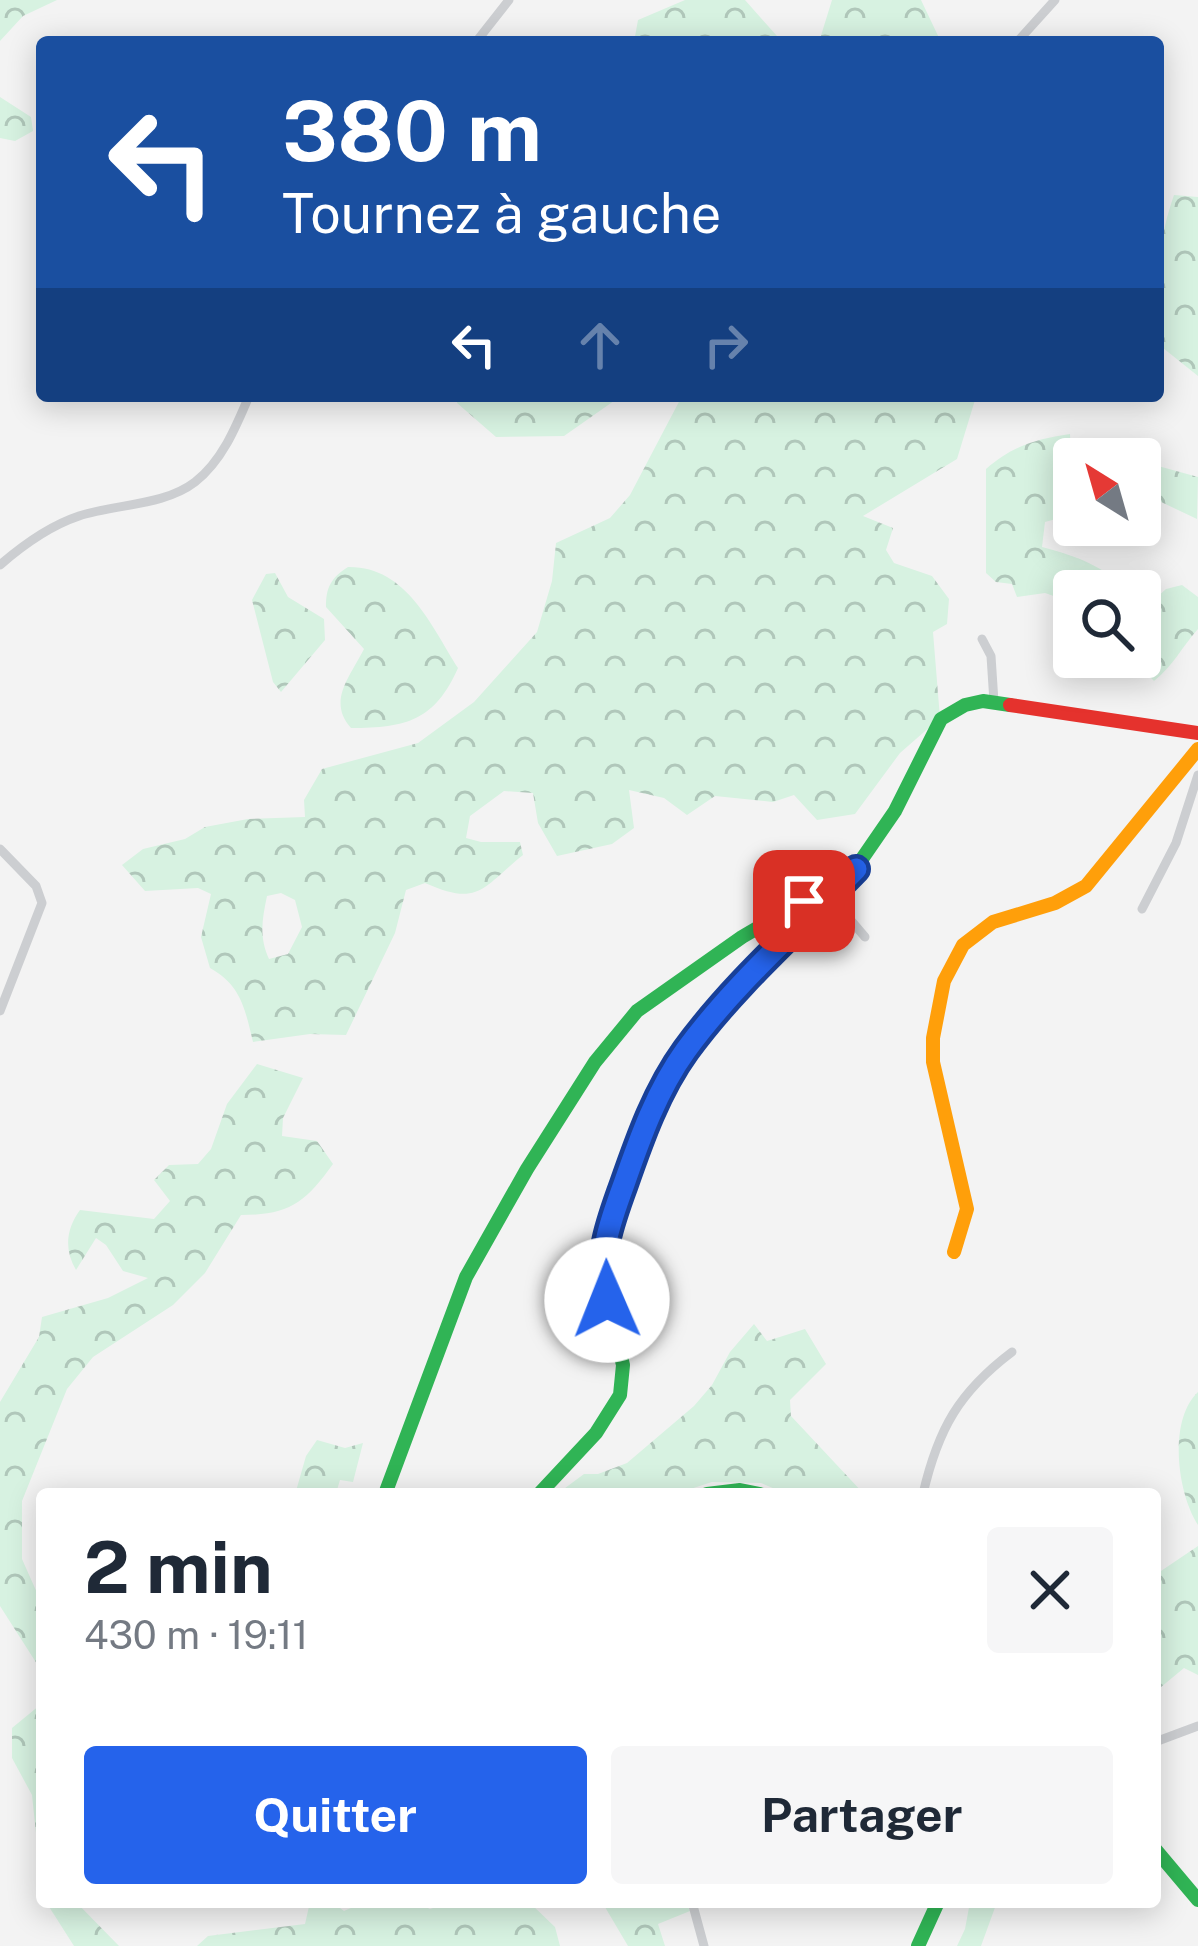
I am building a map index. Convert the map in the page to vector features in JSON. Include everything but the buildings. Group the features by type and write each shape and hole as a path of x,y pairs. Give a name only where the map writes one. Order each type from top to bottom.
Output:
{"street":[{"path":"481,36 509,0"},
{"path":"1022,36 1055,0"},
{"path":"0,565 41,534 76,517 167,496 194,483 221,454 246,402"},
{"path":"982,639 991,656 994,702"},
{"path":"544,1488 619,1398 621,1358 602,1283 602,1262 621,1192 663,1089 684,1052 715,1015 856,869 910,782 940,718 964,704 994,702 1198,733"},
{"path":"954,1252 967,1209 933,1062 944,981 963,945 993,922 1055,903 1087,886 1198,749"},
{"path":"1142,909 1176,843 1198,775"},
{"path":"0,849 36,886 42,903 0,1011"},
{"path":"387,1488 466,1276 526,1168 596,1063 637,1011 742,937 856,869"},
{"path":"830,896 865,938"},
{"path":"924,1488 932,1454 960,1398 1012,1352"},
{"path":"1161,1740 1198,1726"},
{"path":"1161,1856 1198,1900"},
{"path":"694,1908 704,1946"},
{"path":"918,1946 935,1908"}],"green space":[{"path":"0,0 57,0 23,16 0,41"},
{"path":"685,0 745,0 777,36 635,36 638,20"},
{"path":"832,0 921,0 938,36 821,36"},
{"path":"0,97 31,117 33,131 15,141 0,138"},
{"path":"1174,195 1198,197 1198,376 1164,349 1164,233"},
{"path":"612,402 564,436 496,437 457,403"},
{"path":"679,402 974,402 957,459 863,516 893,528 886,550 894,563 932,576 949,599 947,624 933,632 940,718 900,753 855,814 817,820 794,795 773,802 715,796 687,815 664,798 629,790 634,828 612,844 557,856 538,823 533,793 504,791 470,816 466,838 520,842 523,855 488,885 469,893 425,883 406,890 395,933 346,1035 310,1034 253,1042 240,999 229,982 210,968 201,937 211,894 198,888 145,891 122,865 143,849 185,839 205,827 248,819 305,817 304,800 322,769 418,743 474,702 537,632 552,581 556,543 610,518 630,495","holes":["281,893 295,900 302,927 288,954 269,959 262,928 267,896"]},
{"path":"1070,434 1070,438 1053,438 1053,520 1045,522 1042,547 1101,570 1053,570 1053,596 1017,597 1012,584 996,582 986,573 986,469 1005,455 1046,438"},
{"path":"1161,467 1198,477 1197,519 1161,502"},
{"path":"348,567 368,569 401,587 427,617 458,668 439,699 417,718 351,728 344,718 343,689 364,649 326,607 331,584"},
{"path":"275,573 288,597 324,619 325,640 281,692 273,682 252,600 266,574"},
{"path":"1182,585 1198,597 1198,629 1161,675 1161,594"},
{"path":"257,1064 303,1078 283,1118 282,1136 317,1141 333,1164 294,1204 272,1213 241,1215 205,1273 173,1305 93,1357 67,1389 22,1501 22,1559 36,1590 36,1662 0,1606 0,1402 39,1337 42,1317 108,1298 148,1278 123,1271 96,1238 76,1270 68,1240 80,1210 154,1219 170,1201 154,1180 169,1165 198,1164 211,1149 227,1104"},
{"path":"754,1324 767,1341 805,1329 826,1364 790,1400 791,1416 858,1488 712,1482 694,1488 565,1488 584,1474 627,1463 694,1406"},
{"path":"1198,1392 1198,1525 1185,1495 1179,1438 1182,1420"},
{"path":"317,1440 345,1448 363,1443 353,1482 340,1480 338,1488 297,1488 306,1456"},
{"path":"1198,1546 1198,1675 1184,1668 1161,1687 1161,1571"},
{"path":"36,1708 36,1833 32,1795 12,1758 12,1728"},
{"path":"50,1908 82,1908 119,1946 74,1946"},
{"path":"309,1908 535,1908 555,1927 560,1946 197,1946 208,1936 305,1924"},
{"path":"606,1908 689,1908 658,1924 665,1946 628,1946"},
{"path":"969,1908 995,1908 981,1946 957,1946"}],"traffic: fast":[{"path":"545,1488 596,1433 620,1395 623,1365 602,1278 606,1234 630,1161 680,1059 733,994 853,872 895,811 941,719 983,701 1010,705"},
{"path":"387,1488 466,1277 595,1062 637,1011 742,937 837,881"},
{"path":"1161,1856 1198,1900"},
{"path":"918,1946 935,1908"}],"traffic: slow":[{"path":"954,1252 967,1209 933,1062 944,981 963,945 993,922 1055,903 1086,886 1198,749"}],"traffic: jam":[{"path":"1010,705 1198,733"}],"route":[{"path":"607,1300 602,1262 608,1231 641,1136 684,1052 749,976 856,869 804,901"}]}
